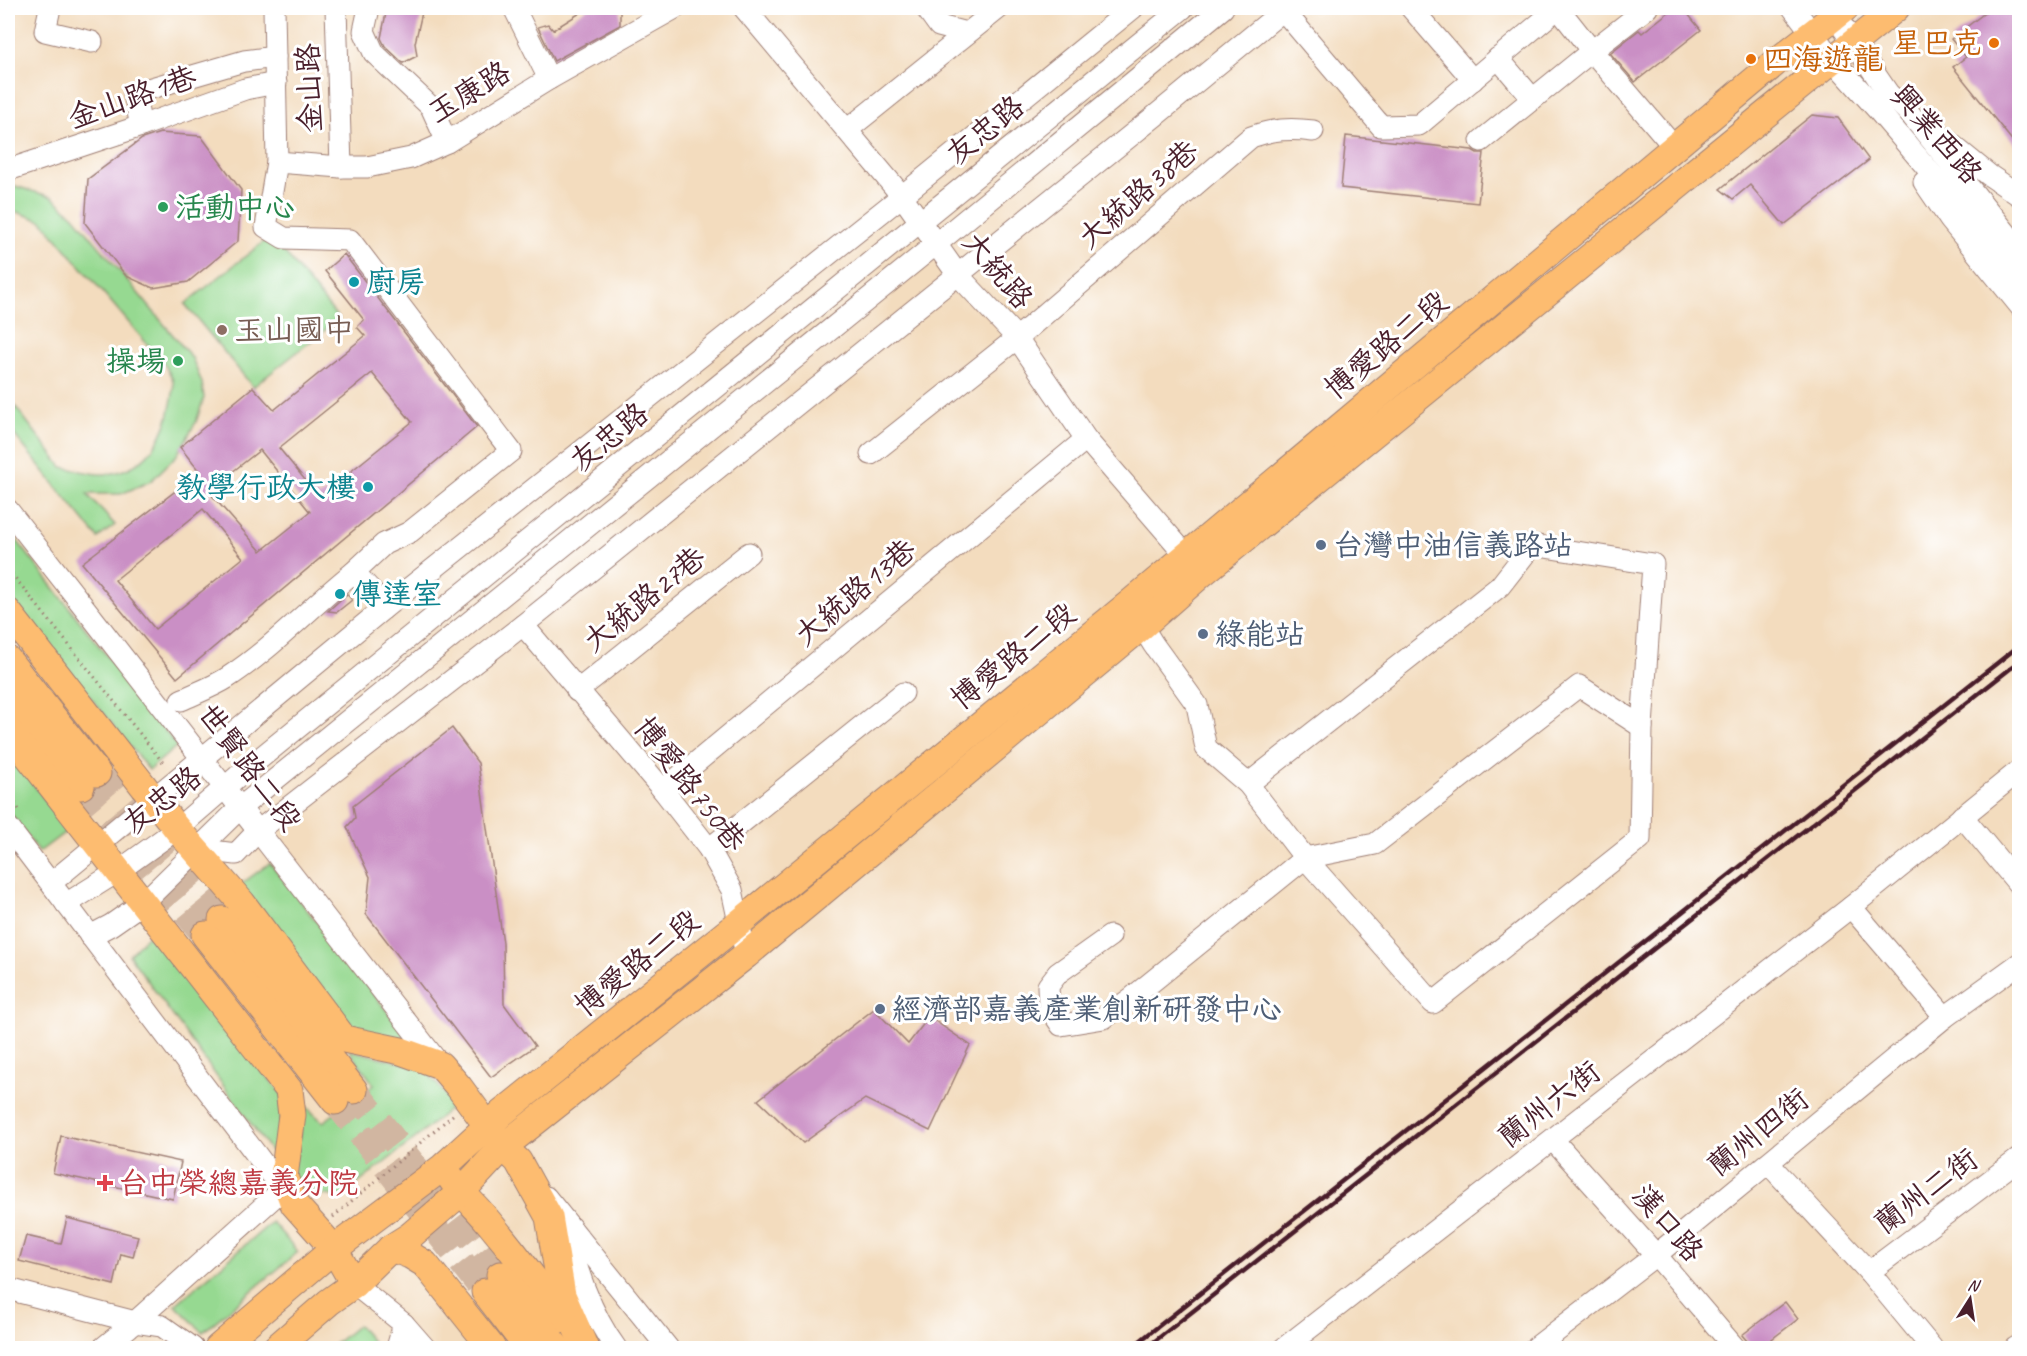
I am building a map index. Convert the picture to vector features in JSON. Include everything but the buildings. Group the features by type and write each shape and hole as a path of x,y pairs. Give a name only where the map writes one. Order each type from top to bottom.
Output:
{"main road":[{"name":"博愛路二段","path":"1193,565 1896,8"},
{"name":"博愛路二段","path":"276,1348 329,1302 354,1284 391,1248 410,1236 460,1193 512,1157 1674,147 1837,10"},
{"path":"8,612 177,829 242,903 344,1039 401,1051 440,1065 459,1087 512,1157 549,1217 562,1295 585,1347"},
{"name":"博愛路二段","path":"218,1348 334,1250 443,1167 487,1126 739,923 1136,615"},
{"path":"8,660 89,780 8,692"},
{"path":"8,730 289,1090 292,1115 284,1177 288,1196 334,1250 354,1284"},
{"path":"214,927 344,1095"},
{"path":"443,1167 460,1193 474,1203 528,1348"},
{"path":"391,1248 425,1263 492,1348"},
{"path":"501,1275 585,1347"},
{"path":"501,1275 557,1348"}],"street":[{"path":"50,8 45,31 92,42"},
{"name":"金山路","path":"274,8 277,162 266,228 284,238 350,240 511,451 410,532 384,544 354,572"},
{"name":"金山路","path":"336,8 341,167"},
{"path":"369,8 364,30 374,53 431,107 447,142"},
{"path":"514,8 549,79"},
{"name":"玉康路","path":"277,162 341,167 367,166 411,158 447,142 549,79 675,8"},
{"name":"大統路","path":"744,8 902,196 958,275 1017,338 1086,440 1193,565"},
{"path":"926,8 939,26 966,33"},
{"path":"847,130 999,8"},
{"name":"友忠路","path":"51,883 383,609 902,196 1133,8"},
{"name":"友忠路","path":"66,904 117,872 177,829 1183,8"},
{"name":"友忠路","path":"90,936 111,925 144,902 240,808 936,244 1223,8"},
{"path":"1411,8 1473,80"},
{"path":"1481,141 1647,8"},
{"name":"興業西路","path":"1793,8 1856,88 1911,115 2019,250"},
{"path":"1285,9 1381,126 1419,125 1551,10 1592,51 1674,147"},
{"name":"友忠路","path":"196,849 236,854 258,831 523,625 1285,9"},
{"name":"興業西路","path":"1837,10 1882,100 2019,277"},
{"path":"141,126 134,93 244,61 275,57"},
{"path":"1498,58 1532,98"},
{"name":"金山路1巷","path":"8,170 245,89 276,83"},
{"path":"1882,100 2019,196"},
{"path":"1882,100 1950,220 2019,306"},
{"name":"大統路38巷","path":"1017,338 1251,137 1272,130 1291,128 1313,131"},
{"path":"1989,175 2019,212"},
{"path":"871,454 1017,338"},
{"name":"大統路13巷","path":"663,790 1086,440"},
{"name":"世賢路二段","path":"8,510 440,1065"},
{"path":"1136,615 1197,705 1206,748 1248,784 1305,858 1433,1002 1640,839 1642,727 1653,564 1532,545 1500,586 1248,784"},
{"name":"大統路27巷","path":"577,691 749,553"},
{"path":"181,700 225,679 262,652 354,572 369,588 383,609"},
{"name":"博愛路750巷","path":"523,625 663,790 709,849 732,890 746,955"},
{"path":"1110,936 1058,973 1048,986 1049,1008 1061,1024 1104,1018 1305,858 1375,844 1579,686 1642,727"},
{"path":"709,849 903,693"},
{"name":"蘭州六街","path":"1284,1348 1851,907 2019,770"},
{"path":"1962,816 2019,886"},
{"path":"8,827 288,1196 103,1348"},
{"path":"1851,907 1945,1017"},
{"name":"蘭州四街","path":"1537,1348 1656,1255 1945,1017 2019,963"},
{"name":"漢口路","path":"1553,1140 1735,1348"},
{"path":"512,1157 668,1348"},
{"name":"蘭州二街","path":"1869,1272 2019,1158"},
{"path":"1768,1163 1869,1272 1932,1348"},
{"path":"563,1219 574,1263 603,1331 616,1348"},
{"path":"354,1284 432,1348"},
{"path":"8,1289 135,1322 162,1326 193,1348"},
{"path":"397,1348 414,1335"},
{"path":"2015,1348 2019,1345"}],"path":[{"path":"8,569 165,765"}],"green space":[{"name":"操場","path":"15,186 52,197 74,216 192,358 202,383 204,398 196,422 177,455 151,481 121,494 87,494 115,525 98,538 8,427 8,397 62,467 106,474 132,467 141,461 155,445 169,415 173,381 165,365 42,221 17,212 8,212 8,187"},
{"path":"271,236 339,319 253,387 185,304"},
{"path":"8,529 177,746 149,770 8,595"},
{"path":"8,750 68,830 39,852 8,811"},
{"path":"270,863 418,1050 348,1033 240,885"},
{"path":"148,935 283,1095 277,1160 129,955"},
{"path":"349,1050 424,1068 454,1105 341,1197 316,1194 291,1176 305,1106 323,1122 374,1085"},
{"path":"272,1222 298,1252 203,1332 175,1305"},
{"path":"358,1325 378,1348 330,1348"}],"tunnel":[{"path":"97,773 222,920"},
{"path":"81,786 205,935"},
{"path":"354,1090 500,1275"},
{"path":"335,1101 485,1292"}],"railway":[{"path":"1131,1348 2020,645"},
{"path":"1146,1348 2020,661"}],"place":[{"name":"星巴克","path":"1994,43"},
{"name":"四海遊龍","path":"1751,59"},
{"name":"活動中心","path":"163,207"},
{"name":"廚房","path":"354,282"},
{"name":"玉山國中","path":"222,330"},
{"name":"操場","path":"178,361"},
{"name":"教學行政大樓","path":"368,487"},
{"name":"台灣中油信義路站","path":"1321,545"},
{"name":"傳達室","path":"340,594"},
{"name":"綠能站","path":"1203,634"},
{"name":"經濟部嘉義產業創新研發中心","path":"880,1009"},
{"name":"台中榮總嘉義分院","path":"105,1183"}]}
